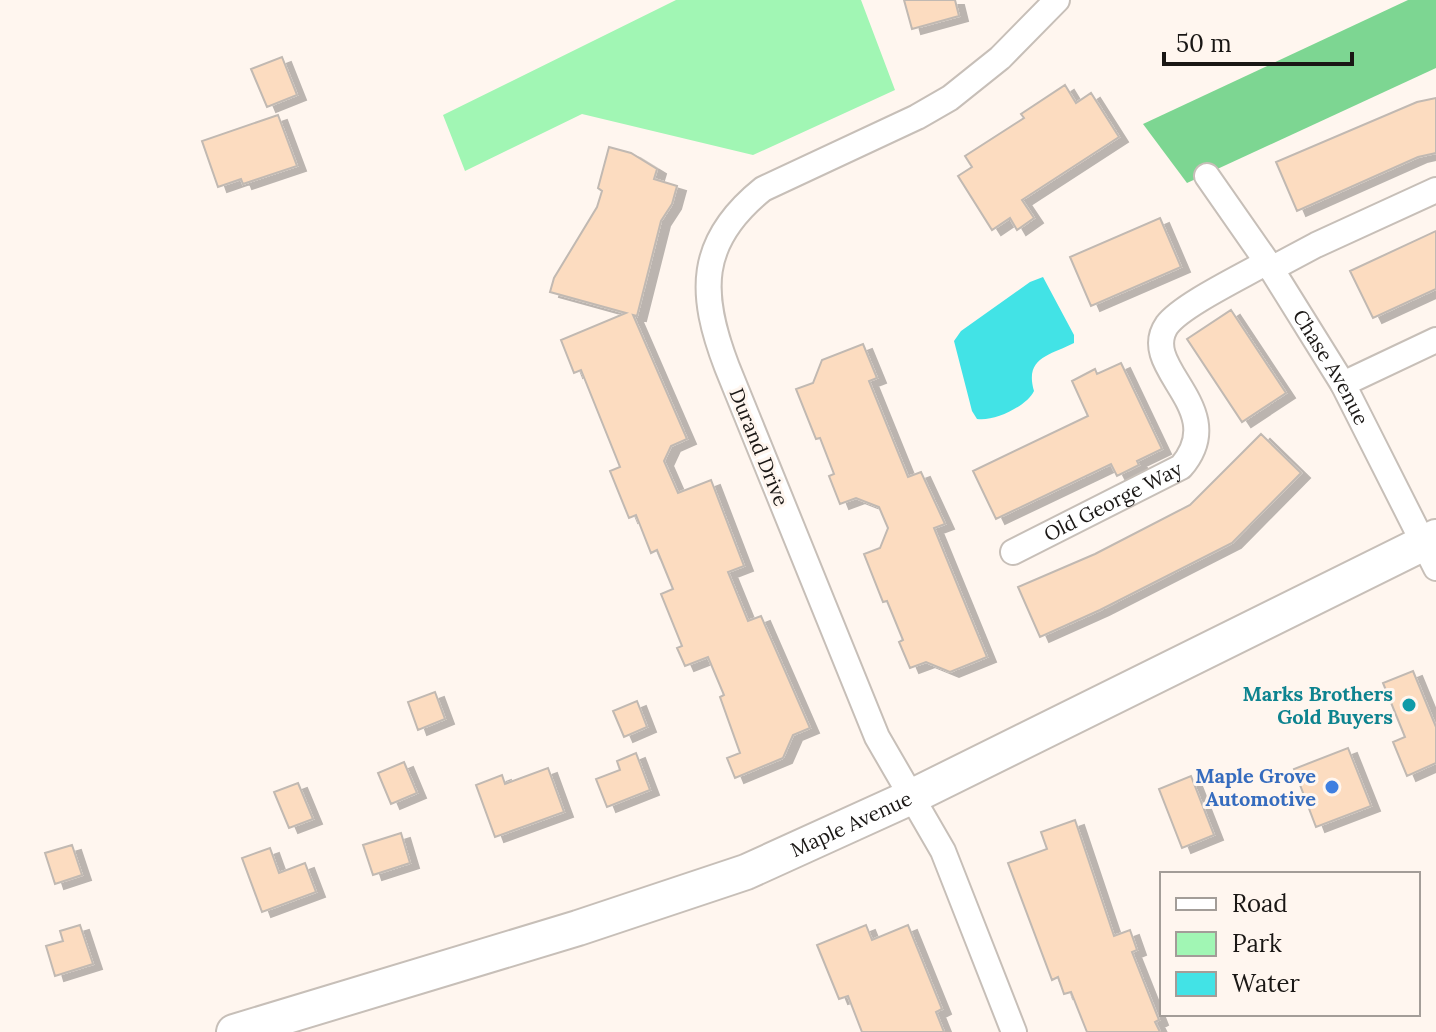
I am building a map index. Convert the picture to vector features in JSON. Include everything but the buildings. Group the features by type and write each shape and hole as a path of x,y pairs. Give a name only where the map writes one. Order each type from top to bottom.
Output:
{"main road":[{"name":"Maple Avenue","path":"234,1032 677,897 793,852 1432,549"}],"street":[{"name":"Durand Drive","path":"1014,1032 943,851 877,737 727,367 709,311 710,270 723,232 747,202 763,189 917,117 950,98 1000,58 1057,0"},
{"name":"Chase Avenue","path":"1207,176 1269,266 1343,384 1432,549"},
{"path":"1269,266 1436,190"},
{"name":"Old George Way","path":"1013,552 1181,467 1192,454 1197,441 1195,417 1167,364 1161,342 1163,333 1168,323 1186,309 1269,266"},
{"path":"1343,384 1436,340"}],"green space":[{"path":"676,0 861,0 895,90 753,155 582,114 465,171 443,115"},
{"path":"1408,0 1436,0 1436,68 1187,183 1143,124"}],"water":[{"path":"1043,277 1074,335 1074,343 1049,354 1036,364 1032,380 1034,391 1025,402 1001,415 977,419 972,411 954,341 961,331 1030,282"}],"place":[{"name":"Marks Brothers Gold Buyers","path":"1409,705"},
{"name":"Maple Grove Automotive","path":"1332,787"}]}
